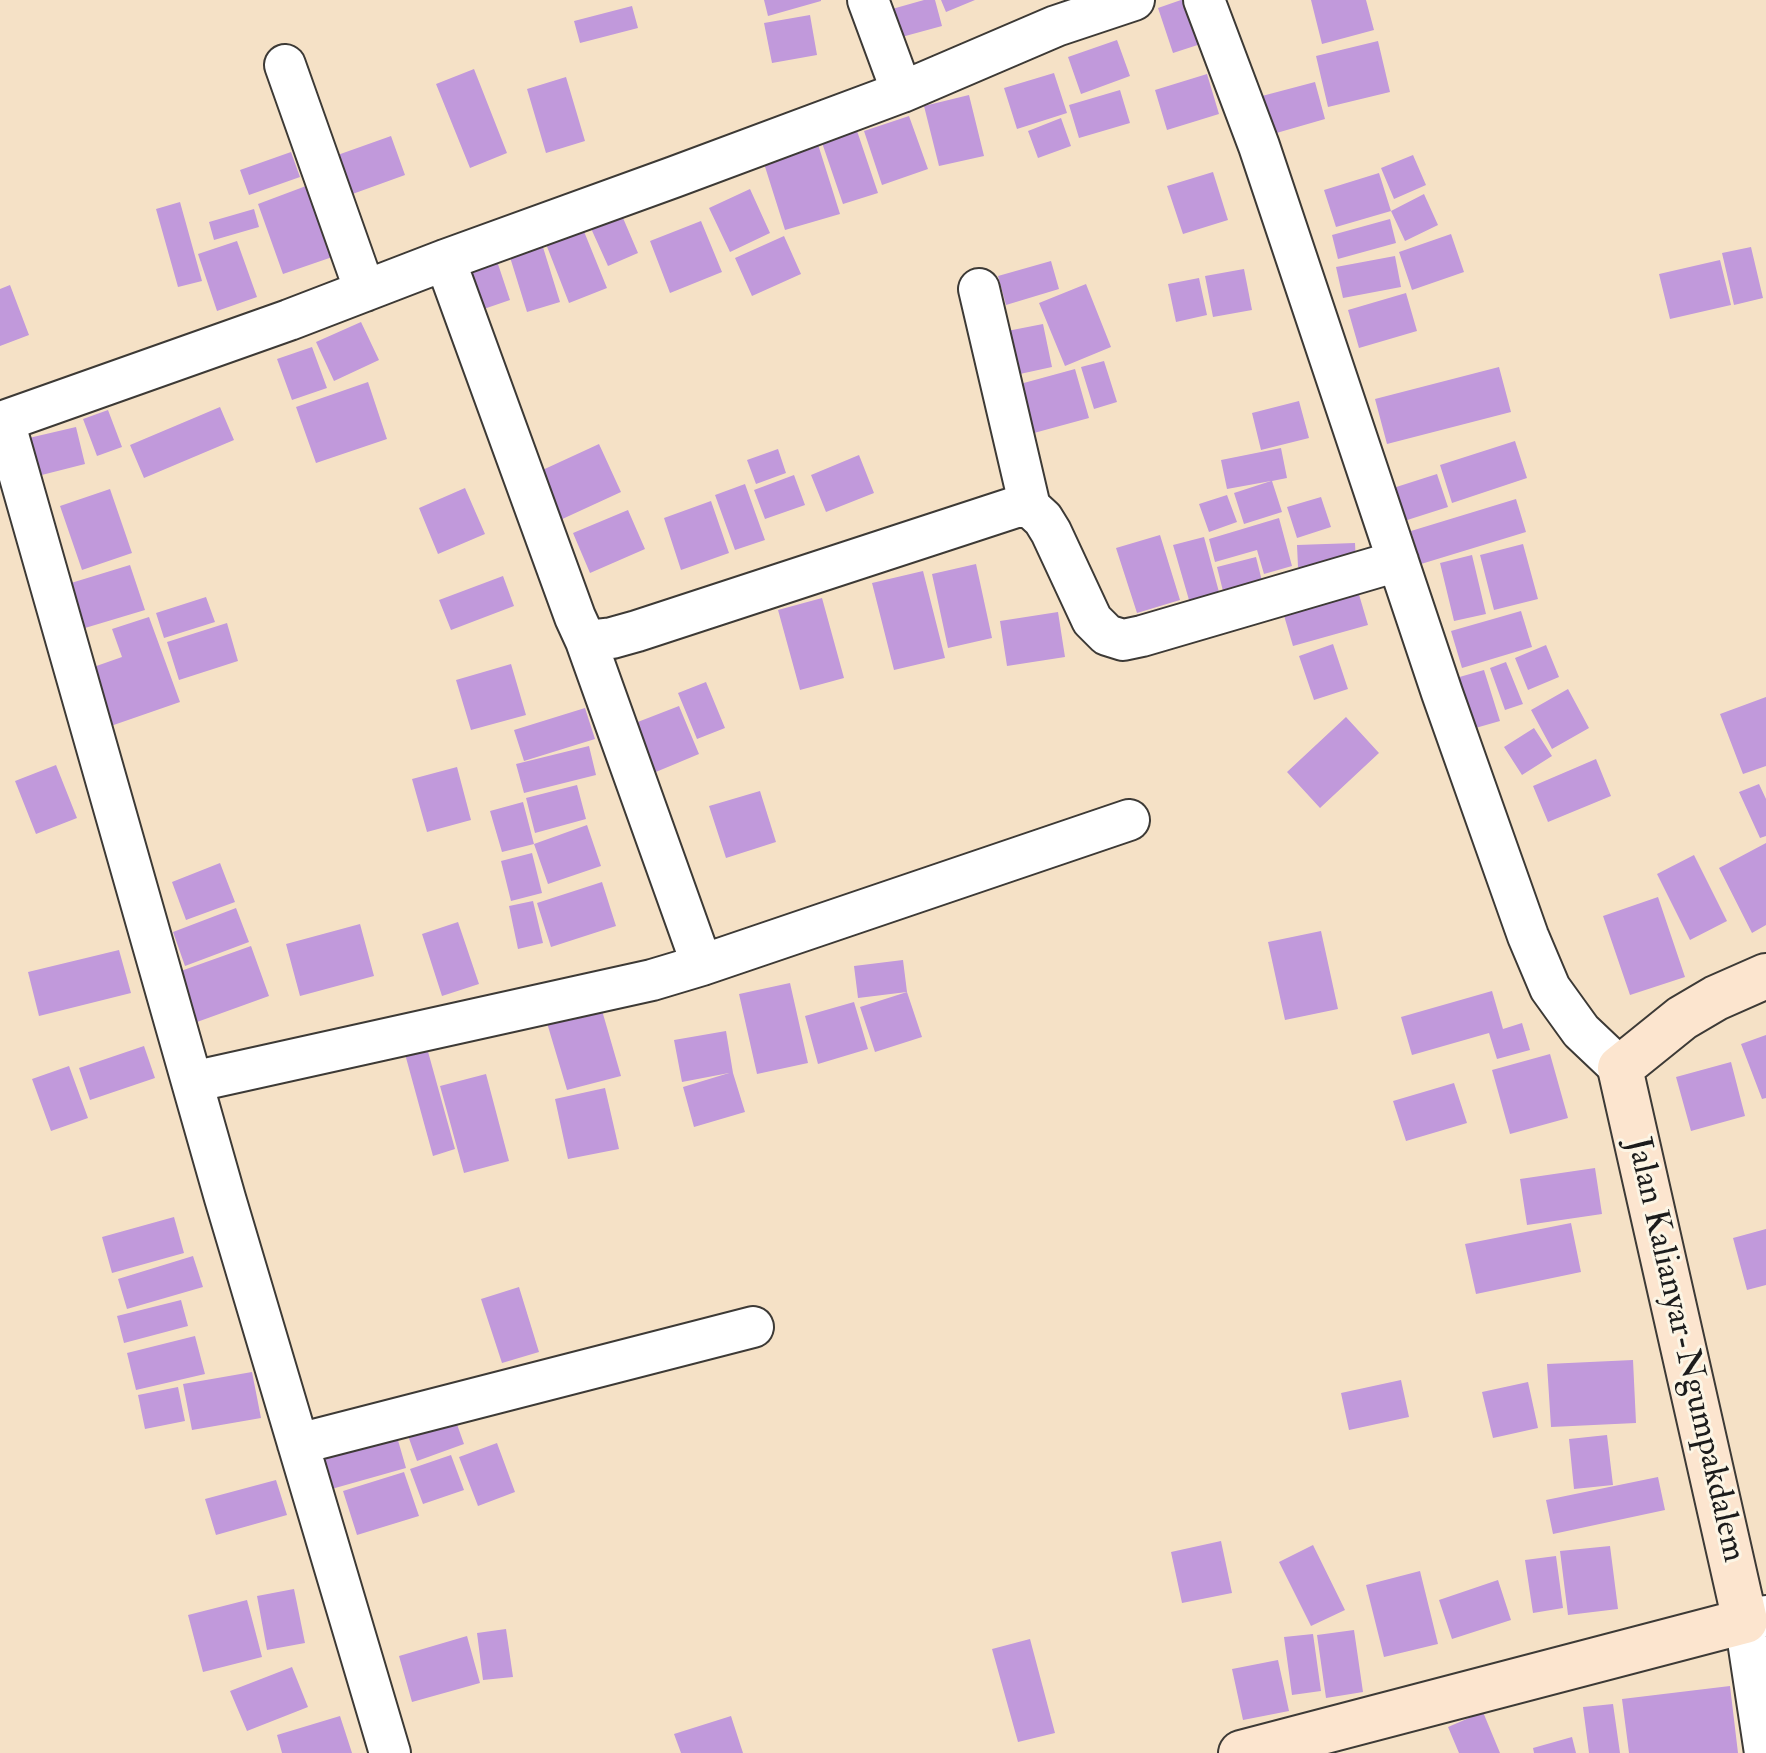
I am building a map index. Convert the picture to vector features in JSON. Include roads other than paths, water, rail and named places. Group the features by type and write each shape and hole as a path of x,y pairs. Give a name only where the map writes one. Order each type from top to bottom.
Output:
{"street":[{"path":"868,0 902,92"},
{"path":"390,1753 192,1082 2,421 274,325 674,177 902,92 1056,26 1134,0"},
{"path":"1204,0 1259,146 1442,693 1550,988 1581,1031 1620,1068 1682,1018 1716,998 1766,976"},
{"path":"285,65 365,291"},
{"path":"445,260 702,965"},
{"path":"979,289 1030,507 1051,532 1092,620 1107,635 1123,640 1142,636 1398,561"},
{"path":"586,641 637,631 1016,507 1030,507"},
{"path":"192,1082 637,983 702,965 1129,820"},
{"name":"Jalan Kalianyar-Ngumpakdalem","path":"1620,1068 1755,1619"},
{"path":"298,1444 753,1327"},
{"path":"1260,1751 1755,1619 1765,1753"}]}
